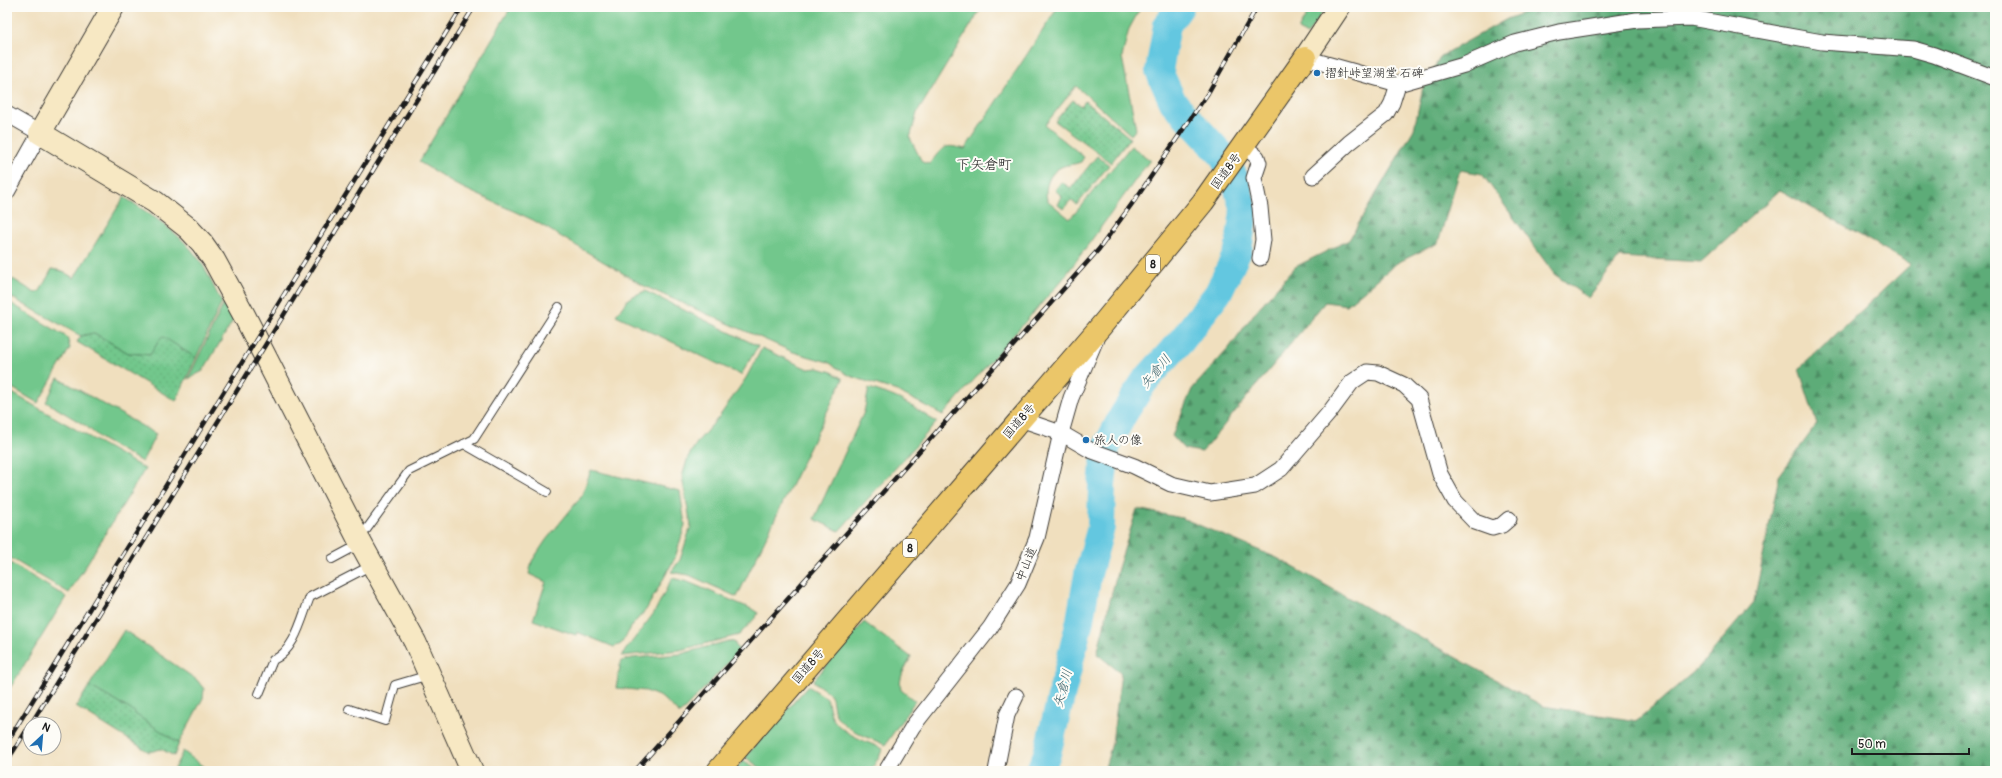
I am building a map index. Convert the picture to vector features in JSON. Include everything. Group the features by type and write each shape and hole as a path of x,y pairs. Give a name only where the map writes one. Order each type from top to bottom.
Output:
{"highway":[{"name":"国道8号","path":"718,771 1102,325 1203,202 1305,58"}],"street":[{"path":"7,192 113,7"},
{"path":"1339,7 1305,58 1398,84 1464,65 1516,43 1560,32 1637,20 1691,18 1822,42 1913,49 1934,55 1995,78"},
{"path":"1313,176 1349,143 1386,114 1392,103 1398,84"},
{"path":"7,114 155,202 188,228 202,243 214,260 244,315 360,542 418,638 430,675 472,771"},
{"path":"1242,149 1257,157 1259,163 1254,178 1260,207 1263,240 1260,258"},
{"name":"中山道","path":"886,771 914,726 990,628 1018,584 1037,538 1061,433 1072,398 1102,325"},
{"path":"1020,420 1061,433 1090,450 1134,466 1171,484 1210,492 1255,486 1281,469 1329,413 1352,382 1367,372 1378,372 1404,385 1419,400 1440,474 1455,500 1476,522 1492,528 1502,525 1509,519"},
{"path":"1059,375 1072,398"},
{"path":"996,771 1007,715 1016,696"}],"lane":[{"path":"332,559 360,542 409,471 474,439 559,307"},
{"path":"464,444 547,492"},
{"path":"259,694 274,660 281,657 294,639 310,598 373,565"},
{"path":"349,709 385,721 395,685 430,675"}],"green space":[{"path":"511,7 982,7 917,113 910,138 922,162 929,164 944,148 952,146 965,149 1058,7 1141,7 1129,29 1122,57 1136,129 1131,135 1076,86 1045,125 1084,157 1081,162 1063,166 1053,173 1047,185 1047,200 1070,219 1131,146 1150,160 1063,279 943,415 897,391 850,376 828,362 793,352 646,287 533,220 461,187 419,162"},
{"path":"1311,7 1326,7 1307,35 1298,30"},
{"path":"1539,7 1995,7 1995,771 1104,771 1112,743 1121,673 1097,654 1118,568 1137,509 1182,518 1277,558 1543,706 1637,721 1699,667 1754,602 1779,476 1817,424 1799,369 1911,264 1780,190 1701,262 1620,257 1588,298 1554,274 1482,174 1460,170 1438,243 1397,263 1347,305 1325,302 1202,452 1184,449 1172,436 1192,389 1229,348 1256,311 1295,267 1349,240 1414,129 1423,87 1441,56 1507,19"},
{"path":"1073,100 1081,106 1085,101 1130,138 1111,163 1055,121"},
{"path":"1097,156 1109,165 1077,205 1071,200 1063,209 1058,205 1062,196 1055,190 1061,182 1071,188"},
{"path":"124,197 164,224 190,248 205,268 222,302 196,358 162,337 150,355 128,353 94,333 81,336 7,295 7,290 13,279 35,293 40,291 52,269 62,271 74,278"},
{"path":"645,291 758,346 741,375 616,315 629,298"},
{"path":"7,301 67,337 70,348 38,403 7,385"},
{"path":"224,303 234,319 203,371 188,379"},
{"path":"94,333 128,353 150,355 162,336 196,358 176,401 77,342 81,336"},
{"path":"762,348 808,369 818,368 832,372 843,379 737,597 689,575 671,572 680,560 691,526 682,477 688,457 698,441 719,417 746,378"},
{"path":"58,378 156,434 142,462 101,439 86,426 46,402"},
{"path":"869,388 900,400 937,422 839,531 814,519 864,412"},
{"path":"7,390 145,469 69,593 7,556"},
{"path":"591,470 680,491 685,525 675,558 646,610 634,623 621,644 614,647 577,632 576,635 533,620 546,582 529,574 532,561 546,540 581,497"},
{"path":"7,561 66,597 7,693"},
{"path":"672,578 688,582 752,609 758,613 739,635 680,650 621,656 654,613"},
{"path":"864,622 911,657 903,673 900,685 901,690 915,701 885,745 844,724 835,713 831,695 813,681"},
{"path":"124,630 197,680 204,689 203,698 179,743 89,686"},
{"path":"728,641 734,642 739,651 680,714 661,697 646,691 616,688 621,661 633,658 681,654"},
{"path":"89,686 135,712 135,714 179,743 174,756 161,749 149,752 76,707"},
{"path":"808,686 827,698 832,717 841,728 854,736 883,749 871,771 765,771 745,757"},
{"path":"183,751 209,771 181,771 174,769"},
{"path":"743,761 759,771 734,771"}],"waterway":[{"name":"矢倉川","path":"1040,771 1047,754 1080,620 1088,574 1101,527 1102,484 1106,448 1123,415 1144,382 1182,340 1218,293 1238,251 1244,211 1235,179 1222,155 1173,102 1159,71 1167,25 1180,7"}],"railway":[{"path":"7,742 462,7"},
{"path":"36,716 474,7"},
{"path":"635,771 1099,249 1137,197 1208,93 1257,7"},
{"path":"7,761 22,738"}],"place":[{"name":"摺針峠望湖堂 石碑","path":"1317,73"},
{"name":"旅人の像","path":"1086,440"}],"district":[{"name":"下矢倉町","path":"984,164"}]}
